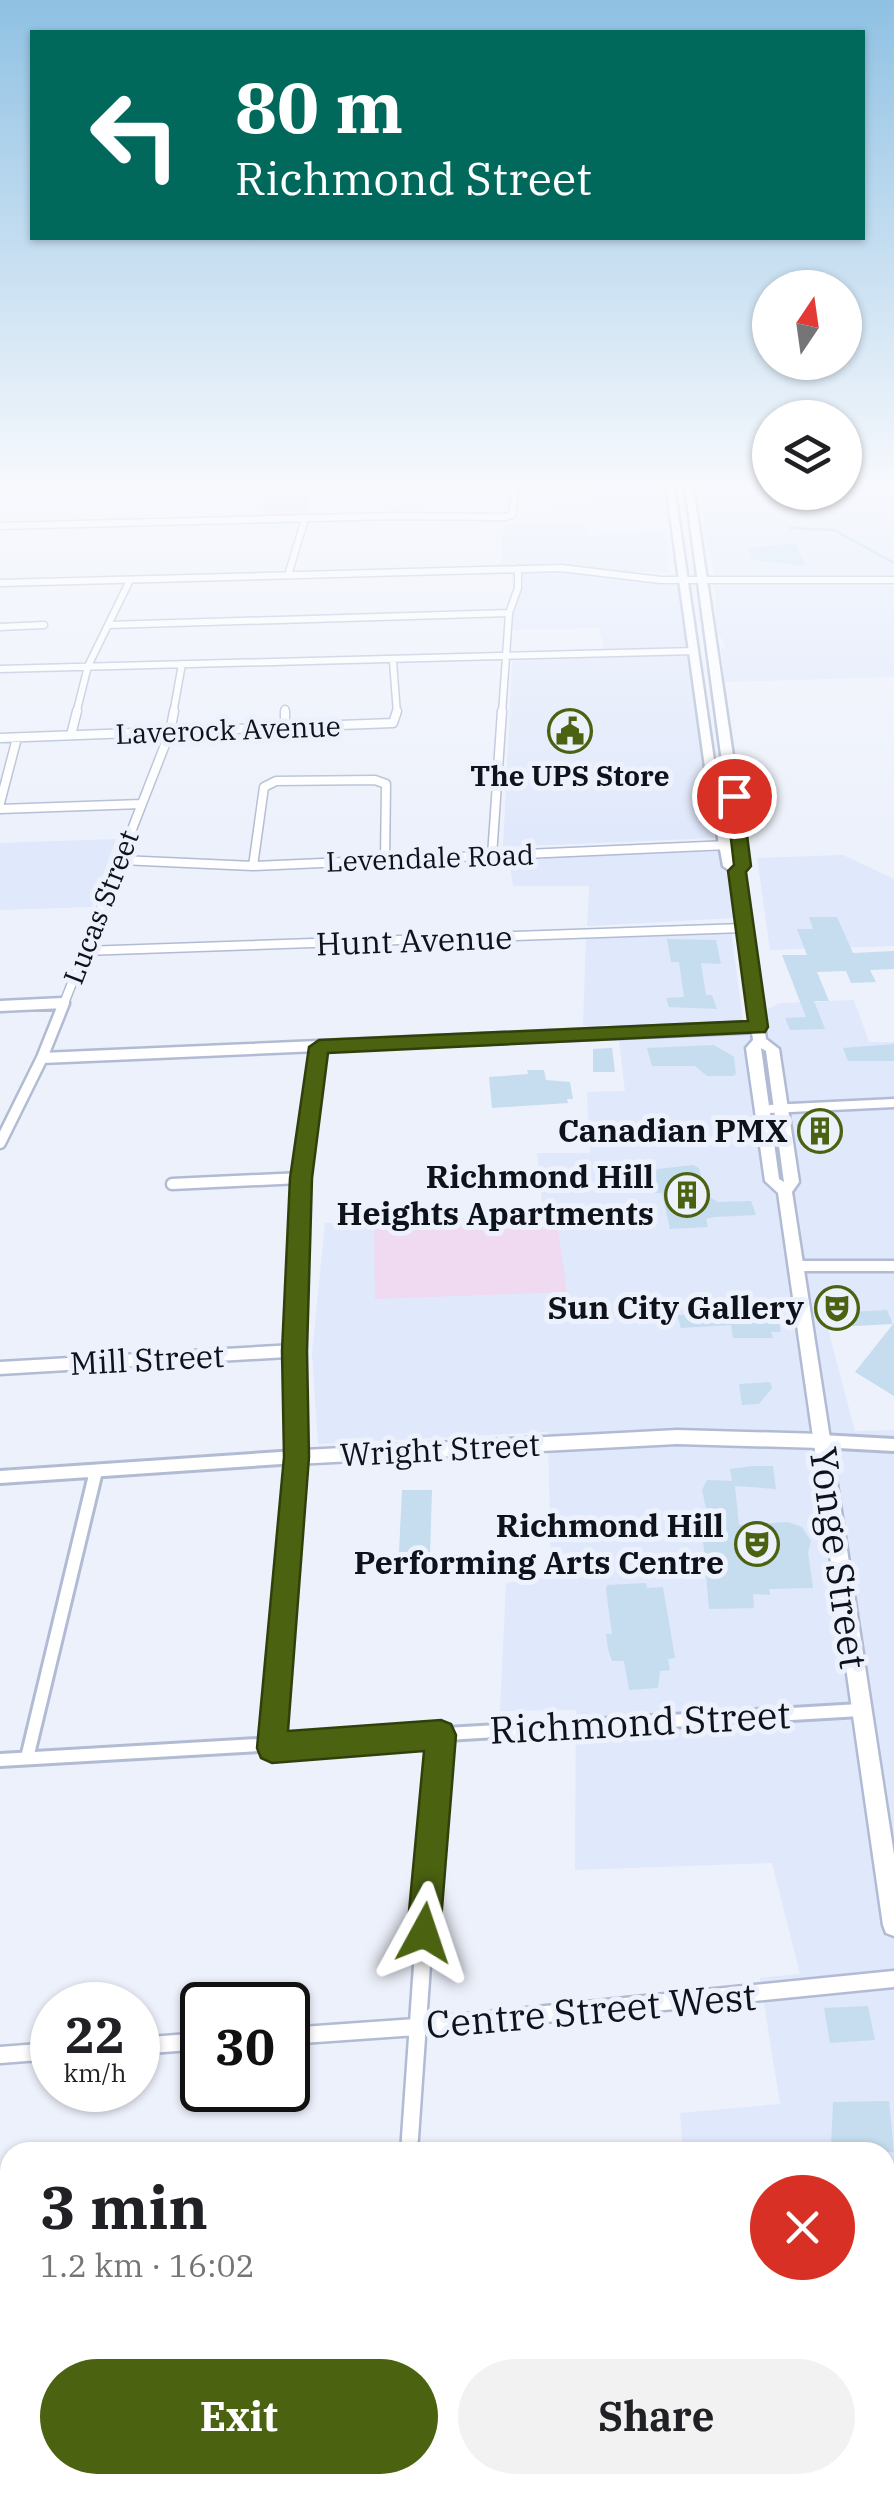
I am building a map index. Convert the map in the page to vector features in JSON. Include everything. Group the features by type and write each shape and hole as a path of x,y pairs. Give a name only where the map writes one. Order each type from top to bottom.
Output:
{"main road":[{"name":"Yonge Street","path":"688,602 710,767 729,866 737,871"},
{"name":"Yonge Street","path":"706,602 740,845 742,866 737,871"},
{"name":"Yonge Street","path":"737,871 759,1034 754,1048 772,1181 786,1191"},
{"name":"Yonge Street","path":"759,1034 772,1049 781,1107 792,1182 786,1191 894,1926"}],"street":[{"path":"71,735 88,666 119,602"},
{"path":"492,856 513,602"},
{"path":"108,625 509,612"},
{"path":"0,627 44,626"},
{"path":"0,669 695,652"},
{"name":"Laverock Avenue","path":"0,738 393,723 393,660"},
{"name":"Lucas Street","path":"0,1143 42,1058 170,732 182,664"},
{"path":"285,709 285,727"},
{"path":"16,738 0,806 141,804"},
{"path":"253,866 264,786 276,782 375,780 386,784 385,860"},
{"name":"Levendale Road","path":"121,860 253,866 740,845"},
{"name":"Hunt Avenue","path":"84,951 743,928"},
{"path":"0,1006 64,1003"},
{"path":"42,1058 759,1034"},
{"path":"272,1748 296,1457 294,1351 301,1178 319,1047"},
{"path":"762,1110 894,1102"},
{"path":"172,1184 301,1178"},
{"path":"798,1266 894,1266"},
{"name":"Mill Street","path":"0,1368 294,1351"},
{"name":"Wright Street","path":"0,1477 677,1437 751,1436 821,1441"},
{"path":"821,1441 894,1445"},
{"path":"27,1758 96,1471"},
{"name":"Richmond Street","path":"0,1760 272,1748 860,1710"},
{"path":"410,2142 416,2027 441,1735"},
{"name":"Centre Street West","path":"310,2034 894,1979"},
{"path":"0,2054 30,2052"}],"shaded area":[{"path":"517,602 681,602 687,647 604,649 599,628 512,630"},
{"path":"715,602 894,602 894,677 725,682 721,649 725,647 716,627"},
{"path":"689,655 714,838 503,847 512,661"},
{"path":"116,839 92,907 0,910 0,843"},
{"path":"722,851 735,918 587,926 589,886 513,886 509,859"},
{"path":"843,855 894,879 894,946 770,950 757,858"},
{"path":"731,929 743,1022 780,1003 854,1000 869,1042 894,1042 894,1321 828,1329 855,1431 894,1430 894,2142 682,2142 680,2113 780,2104 760,1978 800,1974 772,1863 575,1870 576,1710 500,1711 506,1583 551,1575 548,1432 318,1444 312,1354 325,1223 543,1215 537,1153 590,1153 587,1092 625,1091 617,1025 583,1026 586,937"},
{"path":"557,1222 567,1292 375,1299 374,1229"}],"building":[{"path":"809,917 837,917 853,953 894,951 894,969 870,970 876,982 851,983 846,971 817,972 829,1001 814,1001 825,1029 790,1030 785,1018 806,1017 782,955 807,955 797,929 813,929"},
{"path":"667,939 716,940 721,964 701,963 706,995 712,995 717,1009 669,1007 666,998 684,997 679,962 671,962"},
{"path":"894,1044 894,1061 848,1061 843,1048"},
{"path":"714,1045 734,1057 736,1074 707,1076 695,1066 652,1066 647,1048"},
{"path":"612,1048 615,1072 593,1072 593,1049"},
{"path":"527,1070 544,1070 546,1080 570,1082 573,1099 567,1099 568,1103 492,1108 489,1077 528,1074"},
{"name":"Canadian PMX","path":"837,1121 843,1138 803,1141 796,1124"},
{"name":"Richmond Hill Heights Apartments","path":"693,1165 699,1168 705,1194 718,1202 751,1201 756,1215 714,1217 706,1219 708,1227 670,1229 662,1193 654,1193 649,1170"},
{"path":"754,1301 756,1309 776,1310 781,1332 771,1332 773,1338 733,1338 731,1325 681,1328 677,1315 729,1313 728,1310 739,1310 736,1302"},
{"path":"887,1310 893,1324 835,1327 830,1313"},
{"path":"894,1323 894,1396 855,1372"},
{"path":"770,1382 772,1388 759,1404 742,1405 739,1384"},
{"name":"Richmond Hill Performing Arts Centre","path":"773,1466 776,1489 735,1486 739,1525 788,1522 802,1527 811,1541 808,1552 813,1588 769,1589 770,1595 753,1594 754,1608 709,1609 701,1517 708,1517 702,1490 707,1480 732,1481 730,1469"},
{"path":"402,1490 432,1490 430,1553 399,1552"},
{"path":"646,1583 647,1588 663,1587 675,1658 668,1659 670,1670 660,1671 658,1688 629,1690 624,1661 612,1661 608,1649 606,1634 612,1634 606,1590 607,1585"},
{"path":"868,2006 875,2040 830,2043 824,2008"},
{"path":"889,2101 893,2142 831,2142 833,2102"}],"place":[{"name":"The UPS Store","path":"570,731"},
{"name":"Canadian PMX","path":"820,1131"},
{"name":"Richmond Hill Heights Apartments","path":"687,1195"},
{"name":"Sun City Gallery","path":"837,1308"},
{"name":"Richmond Hill Performing Arts Centre","path":"757,1544"}],"route":[{"path":"424,1933 441,1735 272,1748 296,1457 294,1351 301,1178 319,1047 758,1027 737,871 742,866 734,796"}]}
